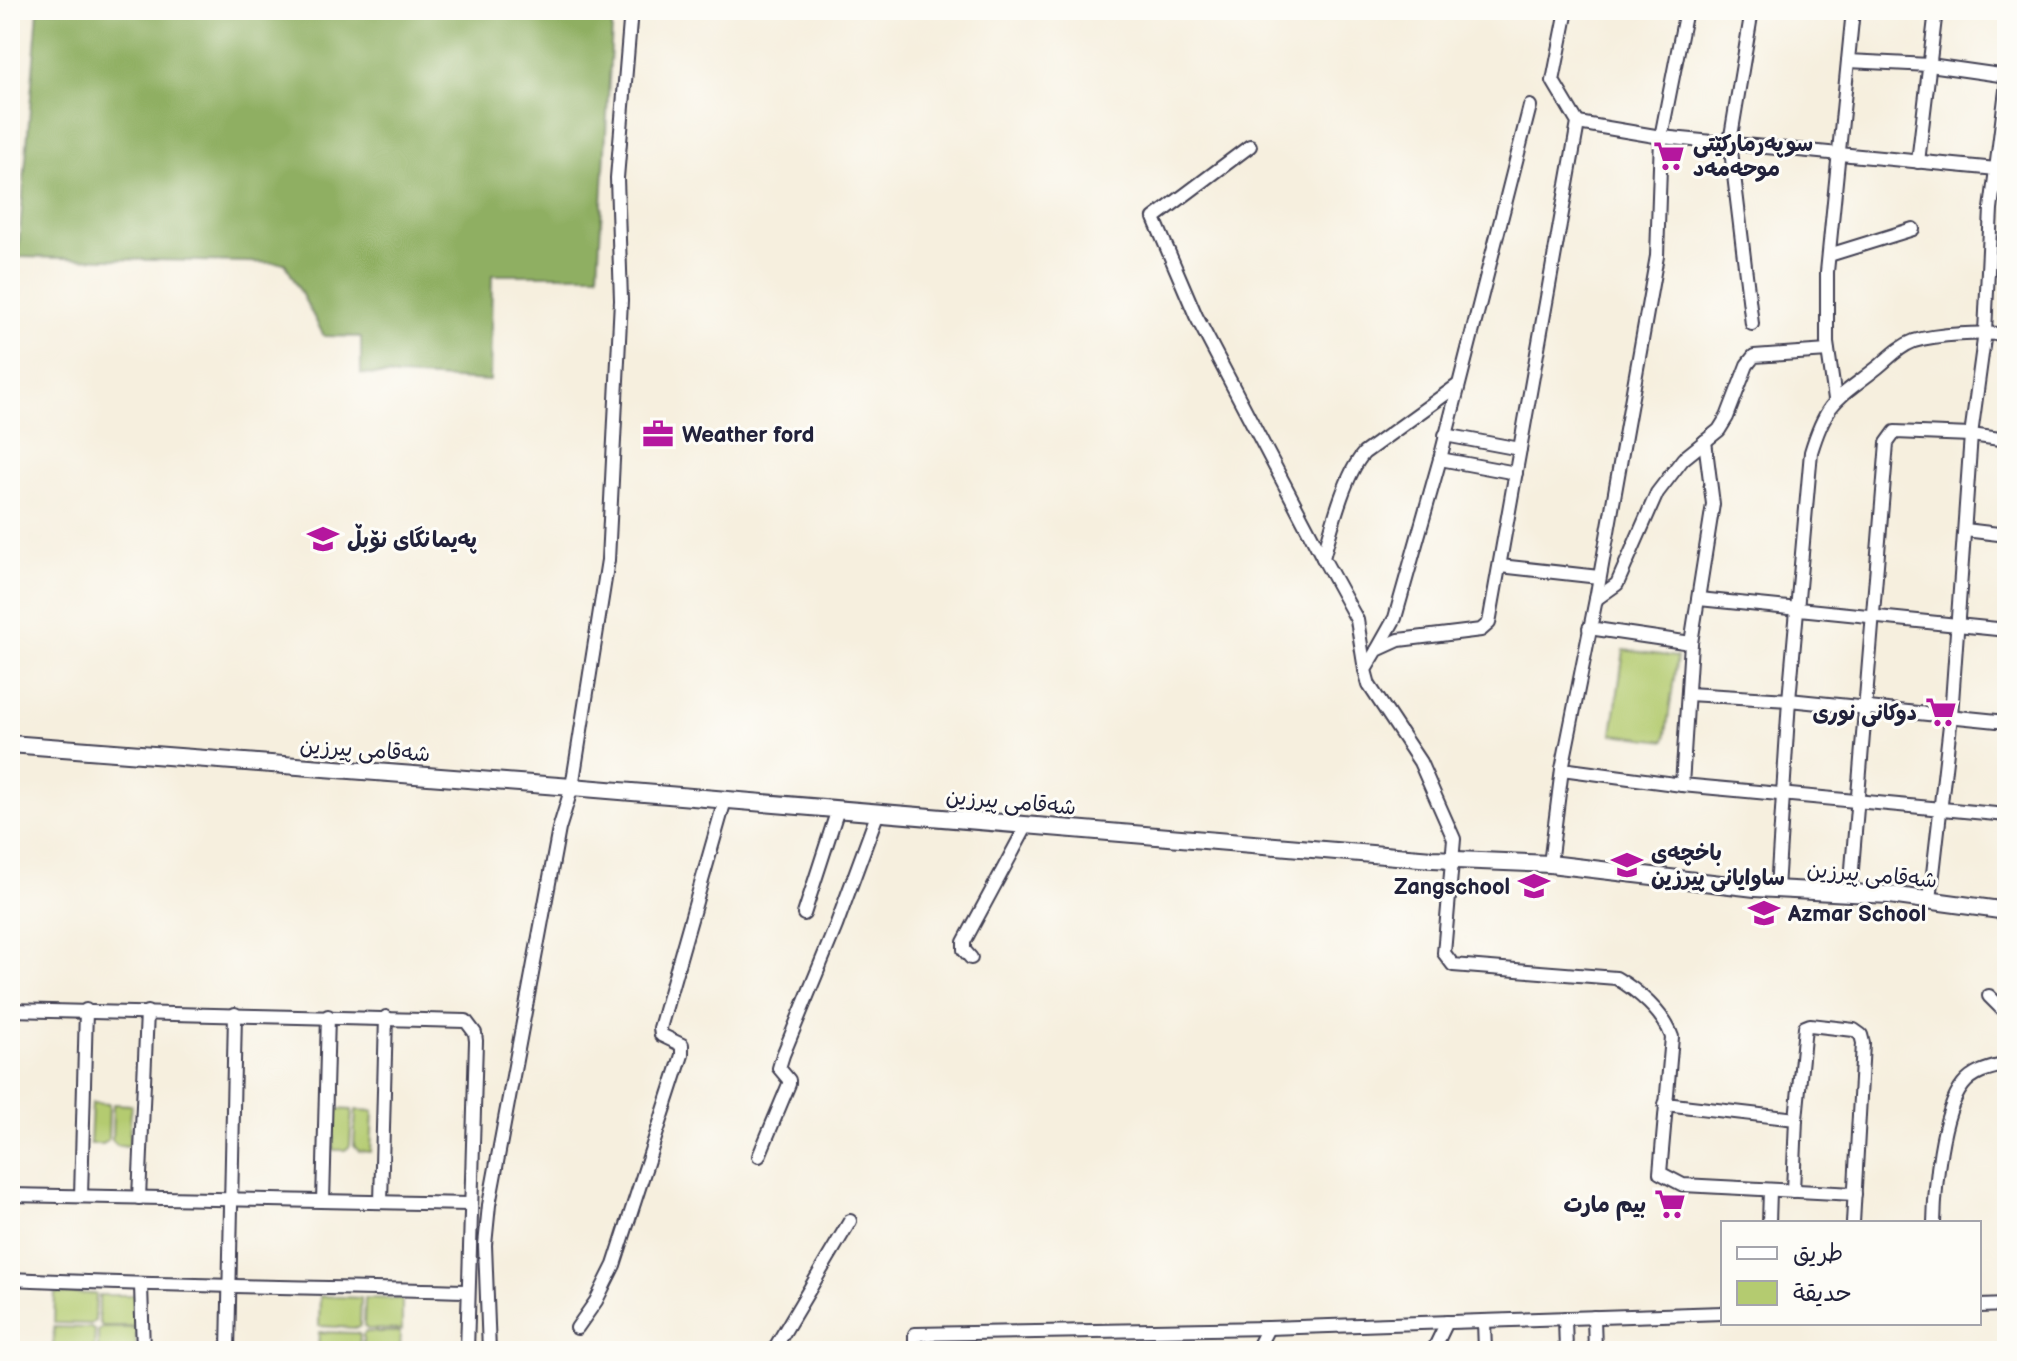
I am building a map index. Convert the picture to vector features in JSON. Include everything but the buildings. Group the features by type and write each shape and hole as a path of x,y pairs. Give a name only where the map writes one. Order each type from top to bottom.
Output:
{"street":[{"path":"489,1351 485,1245 489,1205 559,829 572,787 608,560 621,300 617,178 631,10"},
{"path":"1377,650 1399,640 1481,630 1489,623 1578,123 1553,81 1567,10"},
{"path":"1550,864 1562,769 1596,599 1657,256 1661,137 1686,10"},
{"path":"1752,10 1730,142 1752,324"},
{"path":"1835,399 1828,351 1829,255 1853,10"},
{"path":"1918,162 1936,10"},
{"path":"1848,61 1930,65 2007,76"},
{"path":"1930,900 1951,716 1971,435 1985,332 1991,209 2002,170 2007,82"},
{"path":"1365,670 1395,618 1440,459 1530,106"},
{"path":"1578,123 1661,137 2002,170"},
{"path":"1250,146 1154,218 1196,316 1357,620 1369,685 1420,762 1454,839 1444,953 1453,965 1616,978 1631,987 1669,1026 1672,1037 1660,1173 1683,1185 1855,1194"},
{"path":"1829,255 1913,229"},
{"path":"1777,889 1789,700 1811,452 1820,422 1835,399 1902,347 1916,341 1985,332 2007,335"},
{"path":"1596,599 1617,584 1657,493 1683,459 1719,430 1747,365 1754,356 1828,351"},
{"path":"1323,558 1358,459 1458,385"},
{"path":"1850,893 1887,443 1895,432 1971,435 2007,440"},
{"path":"1445,435 1520,449"},
{"path":"1682,785 1691,643 1713,504 1705,441"},
{"path":"1440,459 1516,473"},
{"path":"1965,530 2007,535"},
{"path":"1500,566 1599,577"},
{"path":"1699,599 2007,630"},
{"path":"1589,628 1691,643"},
{"path":"1688,694 1789,700 2007,722"},
{"name":"شەقامی پیرزین","path":"10,744 1454,860 1550,864 1777,889 1930,900 2007,911"},
{"path":"1562,769 1682,785 2007,815"},
{"path":"577,1328 596,1301 614,1265 682,1055 682,1045 661,1035 660,1028 725,800"},
{"path":"804,914 838,809"},
{"path":"759,1156 789,1084 779,1068 783,1055 878,812"},
{"path":"971,958 964,950 964,942 1027,825"},
{"path":"1989,996 2007,1014"},
{"path":"10,1010 466,1021 475,1033 467,1351"},
{"path":"81,1196 86,1010"},
{"path":"139,1198 147,1012"},
{"path":"228,1351 235,1014"},
{"path":"323,1201 328,1016"},
{"path":"381,1202 386,1017"},
{"path":"1793,1191 1805,1027 1854,1030 1861,1035 1863,1043 1853,1221"},
{"path":"1934,1221 1937,1172 1953,1104 1964,1084 1979,1072 2007,1064"},
{"path":"1665,1104 1796,1119"},
{"path":"1769,1221 1770,1190"},
{"path":"10,1195 470,1204"},
{"path":"773,1351 850,1221"},
{"path":"10,1279 141,1285 229,1284 468,1291"},
{"path":"141,1285 143,1351"},
{"path":"1981,1306 2007,1305"},
{"path":"915,1351 915,1334 1268,1328 1721,1313"},
{"path":"1594,1317 1595,1351"},
{"path":"1565,1318 1566,1351"},
{"path":"1484,1321 1485,1351"},
{"path":"1433,1351 1447,1322"},
{"path":"1256,1351 1268,1328"}],"green space":[{"path":"38,10 613,10 598,275 492,275 490,381 361,374 361,337 324,336 285,263 18,257"},
{"path":"1624,650 1677,657 1665,741 1612,734"},
{"path":"92,1103 109,1104 108,1140 102,1144 90,1144"},
{"path":"113,1104 131,1105 129,1146 117,1145 112,1140"},
{"path":"334,1109 352,1110 350,1146 345,1150 333,1150"},
{"path":"356,1110 373,1111 371,1152 359,1151 354,1146"},
{"path":"55,1293 96,1294 95,1321 91,1324 54,1323"},
{"path":"99,1295 137,1295 136,1326 102,1326 99,1322"},
{"path":"320,1296 361,1298 360,1326 319,1326"},
{"path":"365,1298 402,1299 402,1330 367,1329 364,1326"},
{"path":"54,1327 91,1328 95,1331 94,1351 53,1351"},
{"path":"102,1328 136,1328 136,1351 98,1351 98,1331"},
{"path":"319,1332 357,1333 360,1335 359,1351 318,1351"},
{"path":"366,1332 400,1332 400,1351 363,1351 363,1335"}],"place":[{"name":"سوپەرمارکێتی موحەمەد","path":"1669,156"},
{"name":"Weather ford","path":"658,434"},
{"name":"پەیمانگای نۆبڵ","path":"323,539"},
{"name":"دوکانی نوری","path":"1941,712"},
{"name":"باخچەی ساوایانی پیرزین","path":"1627,865"},
{"name":"Zangschool","path":"1534,886"},
{"name":"Azmar School","path":"1764,913"},
{"name":"بیم مارت","path":"1670,1204"}]}
